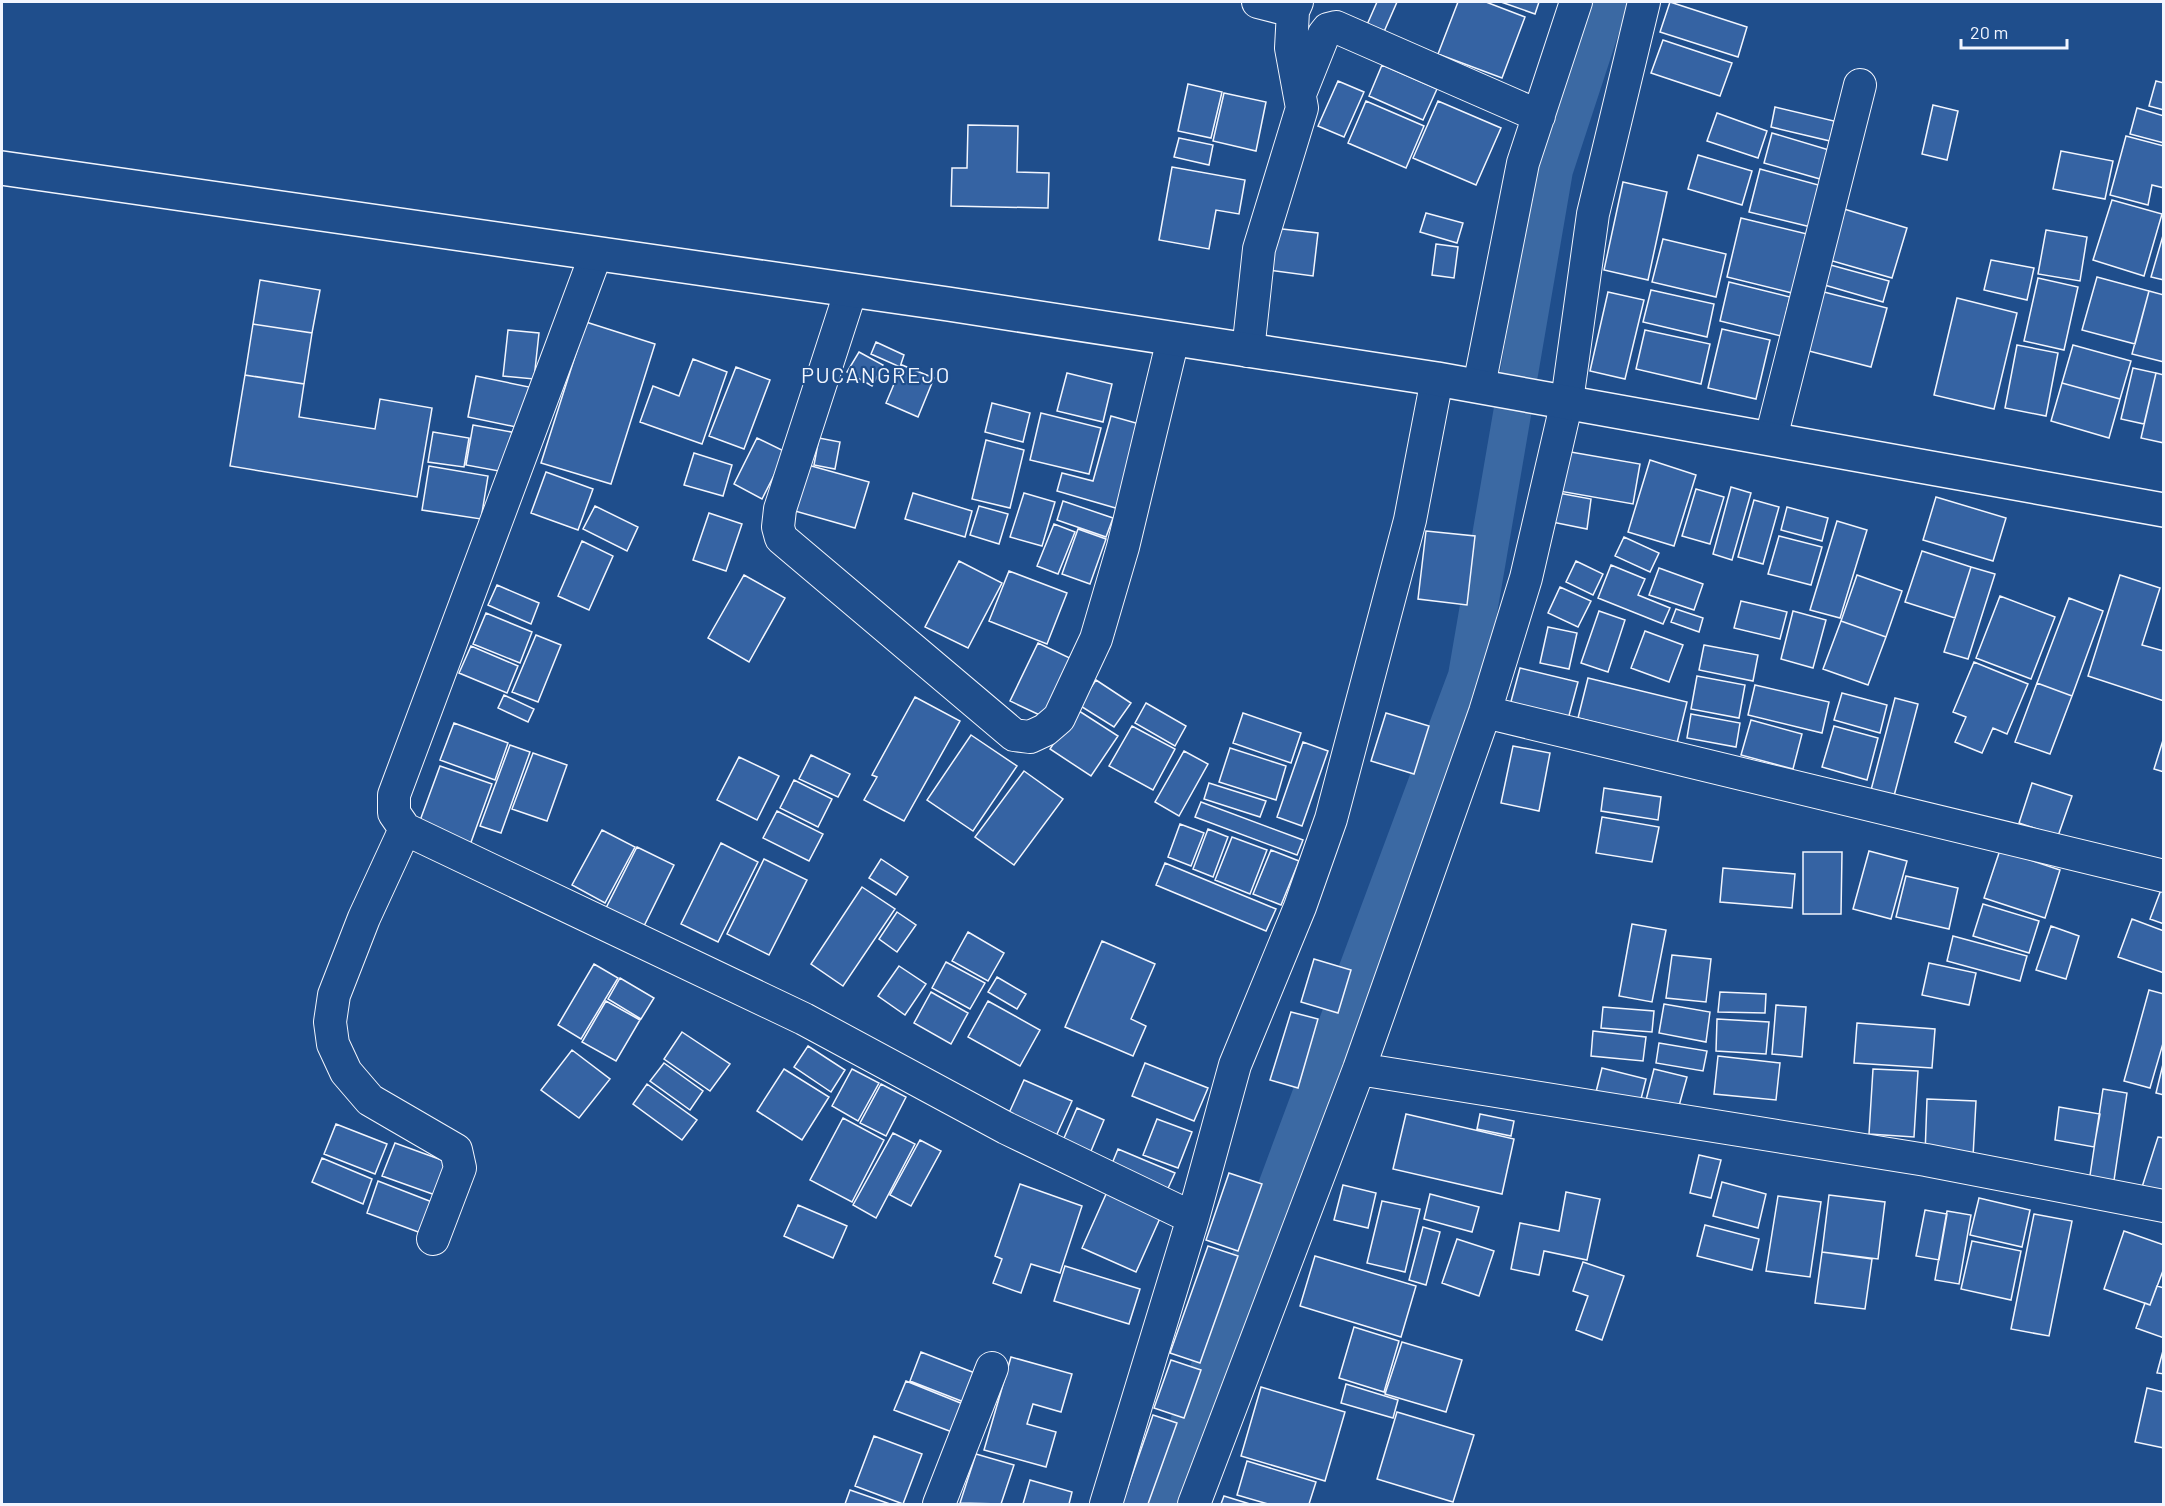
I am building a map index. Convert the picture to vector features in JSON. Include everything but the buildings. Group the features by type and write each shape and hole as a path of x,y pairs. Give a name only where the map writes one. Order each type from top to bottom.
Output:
{"street":[{"path":"1248,351 1259,249 1302,108 1292,48 1295,6 1258,2"},
{"path":"1484,387 1523,163 1576,2"},
{"path":"1194,1504 1359,1069 1485,712 1526,578 1593,214 1644,2"},
{"path":"1300,94 1324,34 1328,29 1336,27 1539,116"},
{"path":"1771,438 1860,85"},
{"path":"2,168 851,290 1437,379 1558,399 2163,510"},
{"path":"596,254 394,795 394,813 405,829 804,1019 1006,1128 1193,1218"},
{"path":"851,290 780,508 778,527 781,538 1014,735 1030,737 1046,730 1059,717 1096,639 1123,547 1173,339"},
{"path":"1106,1504 1193,1218 1235,1065 1300,907 1334,808 1410,520 1437,379"},
{"path":"1485,712 2163,876"},
{"path":"405,829 360,929 334,995 330,1022 333,1044 346,1072 370,1100 456,1150 460,1168 433,1239"},
{"path":"1359,1069 1926,1160 2163,1206"},
{"path":"939,1504 992,1368"}],"waterway":[{"path":"1159,1504 1467,676 1554,170 1609,2"}],"district":[{"name":"PUCANGREJO","path":"876,374"}]}
